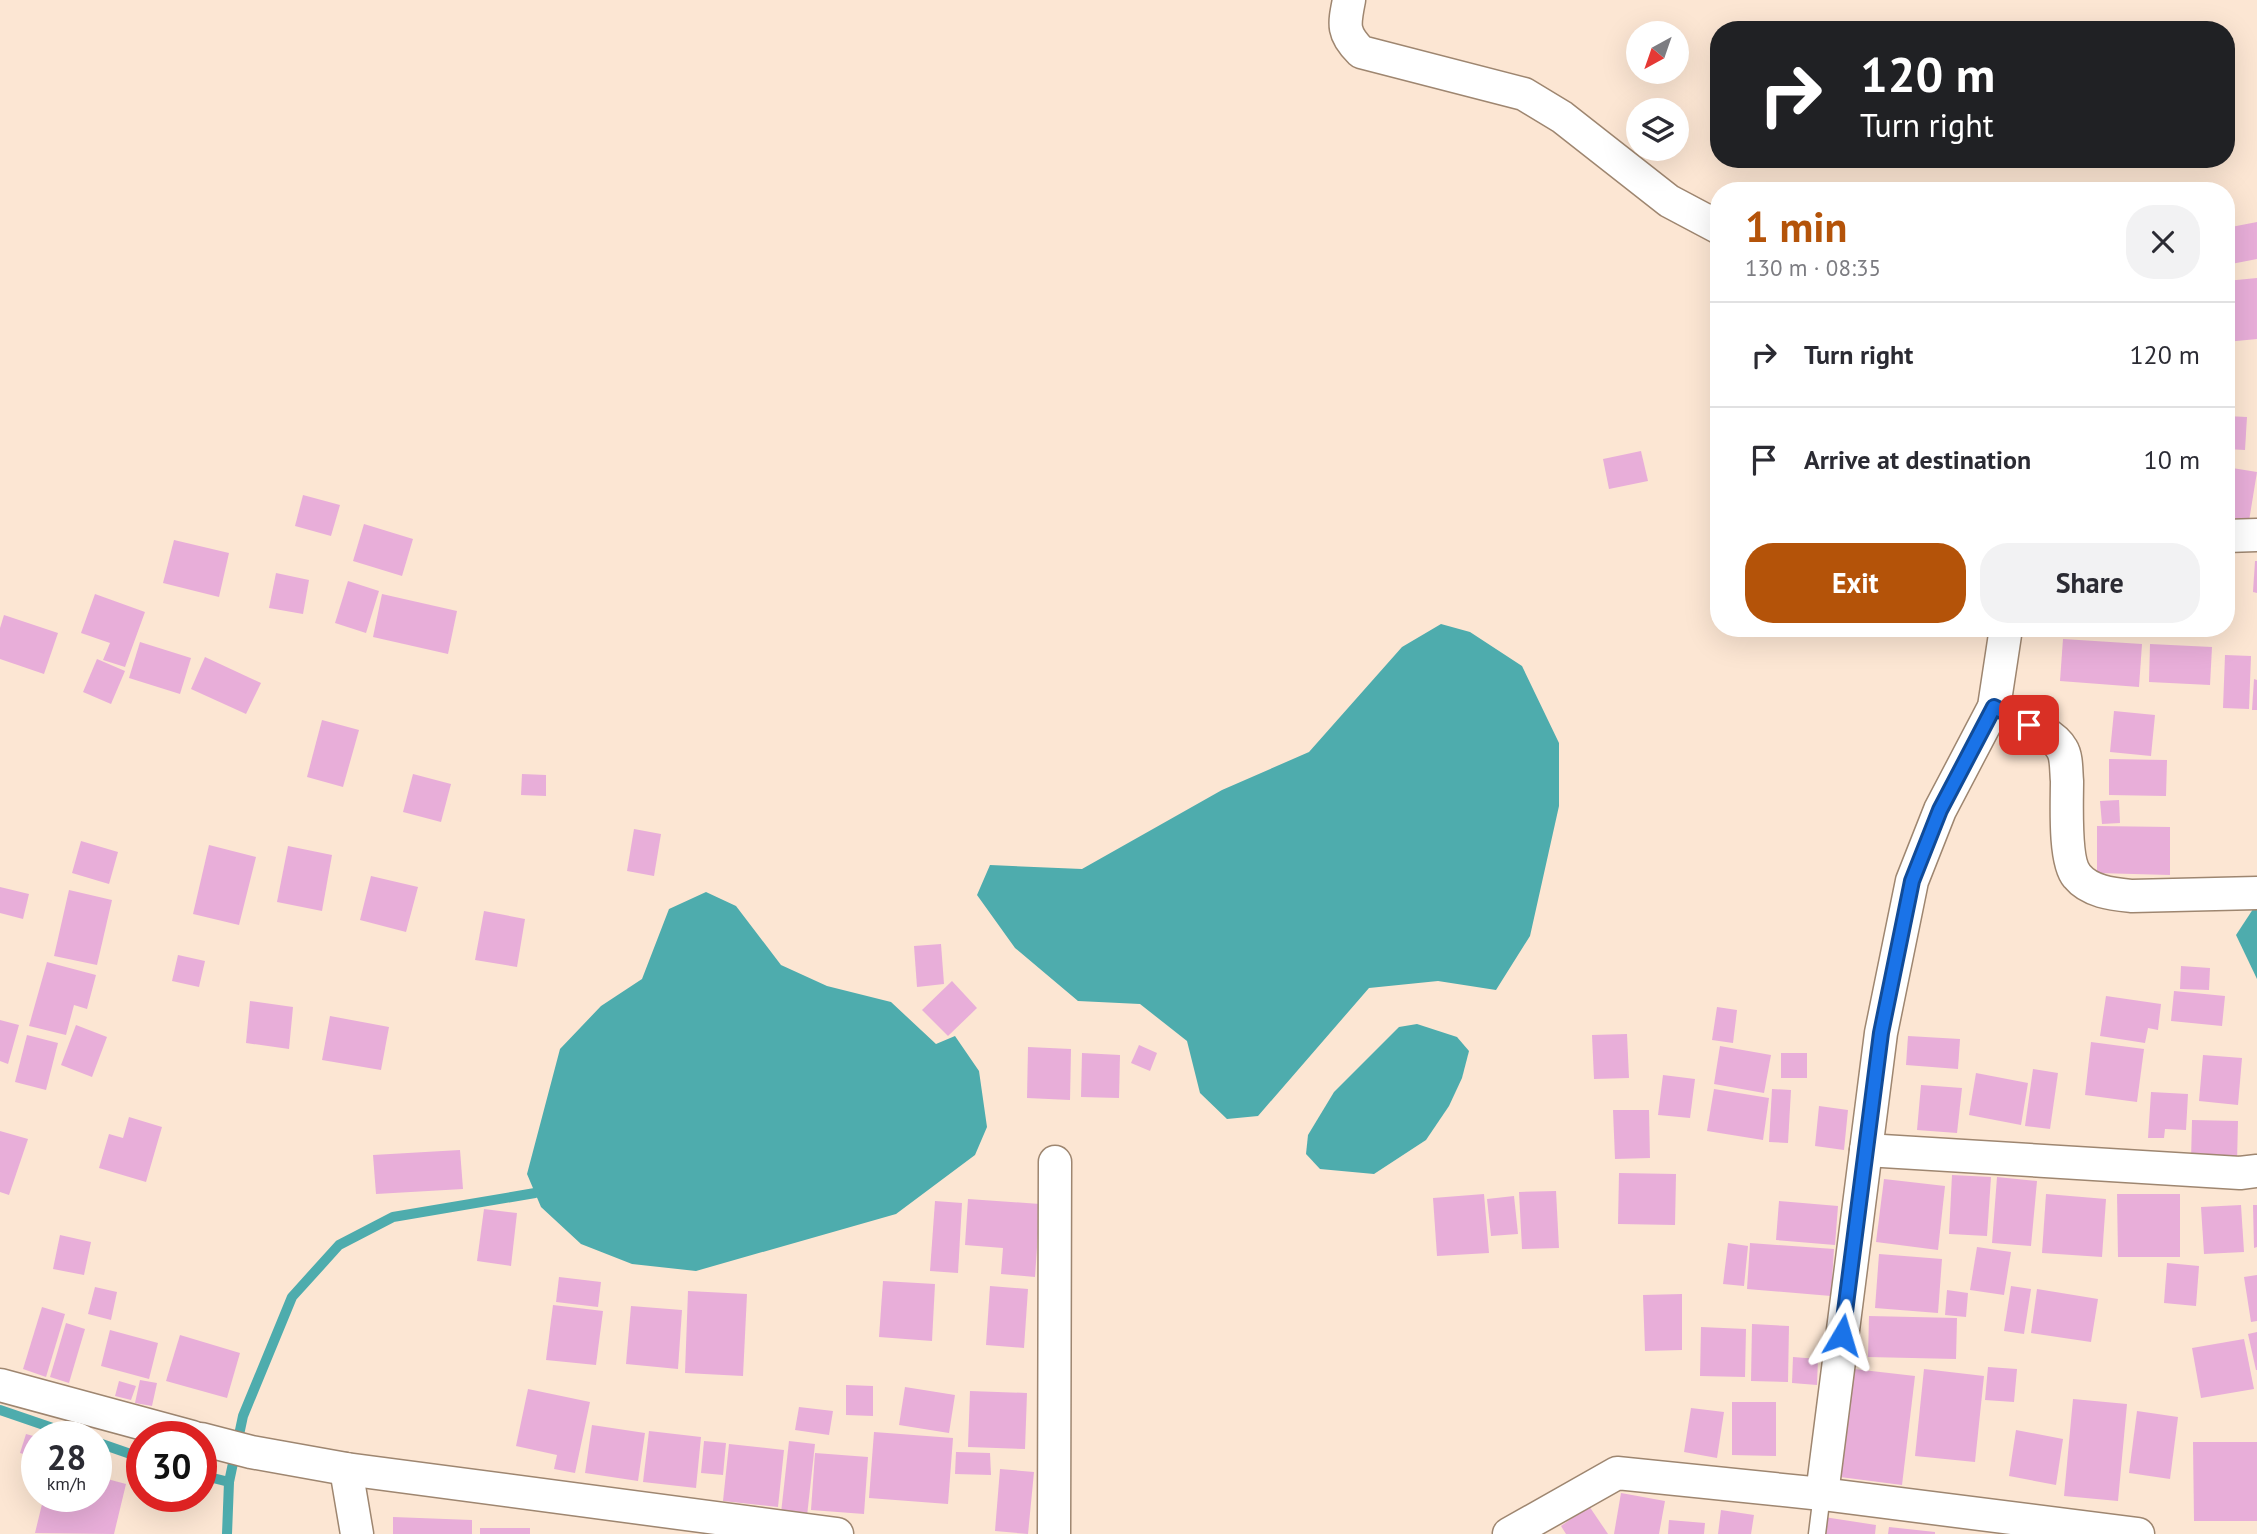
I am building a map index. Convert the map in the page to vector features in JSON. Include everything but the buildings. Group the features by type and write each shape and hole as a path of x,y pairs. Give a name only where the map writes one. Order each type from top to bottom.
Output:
{"street":[{"path":"1349,0 1345,24 1349,40 1361,51 1524,94 1562,117 1669,201 1710,223"},
{"path":"2235,536 2257,535"},
{"path":"1822,1494 1881,1033 1912,881 1940,810 1994,707 2005,637"},
{"path":"1994,707 2046,734 2062,749 2066,771 2068,849 2076,875 2093,888 2111,894 2132,896 2257,893"},
{"path":"1866,1150 2240,1173 2257,1171"},
{"path":"1054,1534 1055,1162"},
{"path":"0,1385 133,1421"},
{"path":"226,1446 346,1469 837,1534"},
{"path":"346,1469 357,1534"},
{"path":"1509,1534 1617,1473 1822,1494 2138,1534"}],"lane":[{"path":"1817,1534 1822,1494"}],"water":[{"path":"1441,624 1470,632 1522,666 1559,743 1559,806 1530,936 1496,990 1438,981 1369,988 1258,1116 1227,1119 1200,1093 1187,1041 1140,1004 1078,1001 1015,948 977,895 990,865 1082,869 1222,790 1309,752 1402,647"},
{"path":"706,892 736,906 781,965 827,986 891,1002 936,1044 955,1036 979,1071 987,1127 975,1155 896,1214 696,1271 632,1264 581,1244 541,1207 527,1174 560,1049 601,1006 642,979 669,909"},
{"path":"2257,903 2257,979 2236,935"},
{"path":"1417,1024 1457,1037 1469,1051 1462,1078 1449,1106 1426,1140 1374,1174 1320,1169 1306,1154 1308,1135 1334,1092 1399,1027"}],"waterway":[{"path":"227,1534 229,1482 243,1416 292,1297 339,1245 393,1217 535,1193"},
{"path":"0,1410 32,1421"},
{"path":"112,1448 126,1452"},
{"path":"217,1479 229,1482"}],"route":[{"path":"1842,1335 1881,1033 1912,881 1940,810 1994,707 2029,725"}]}
